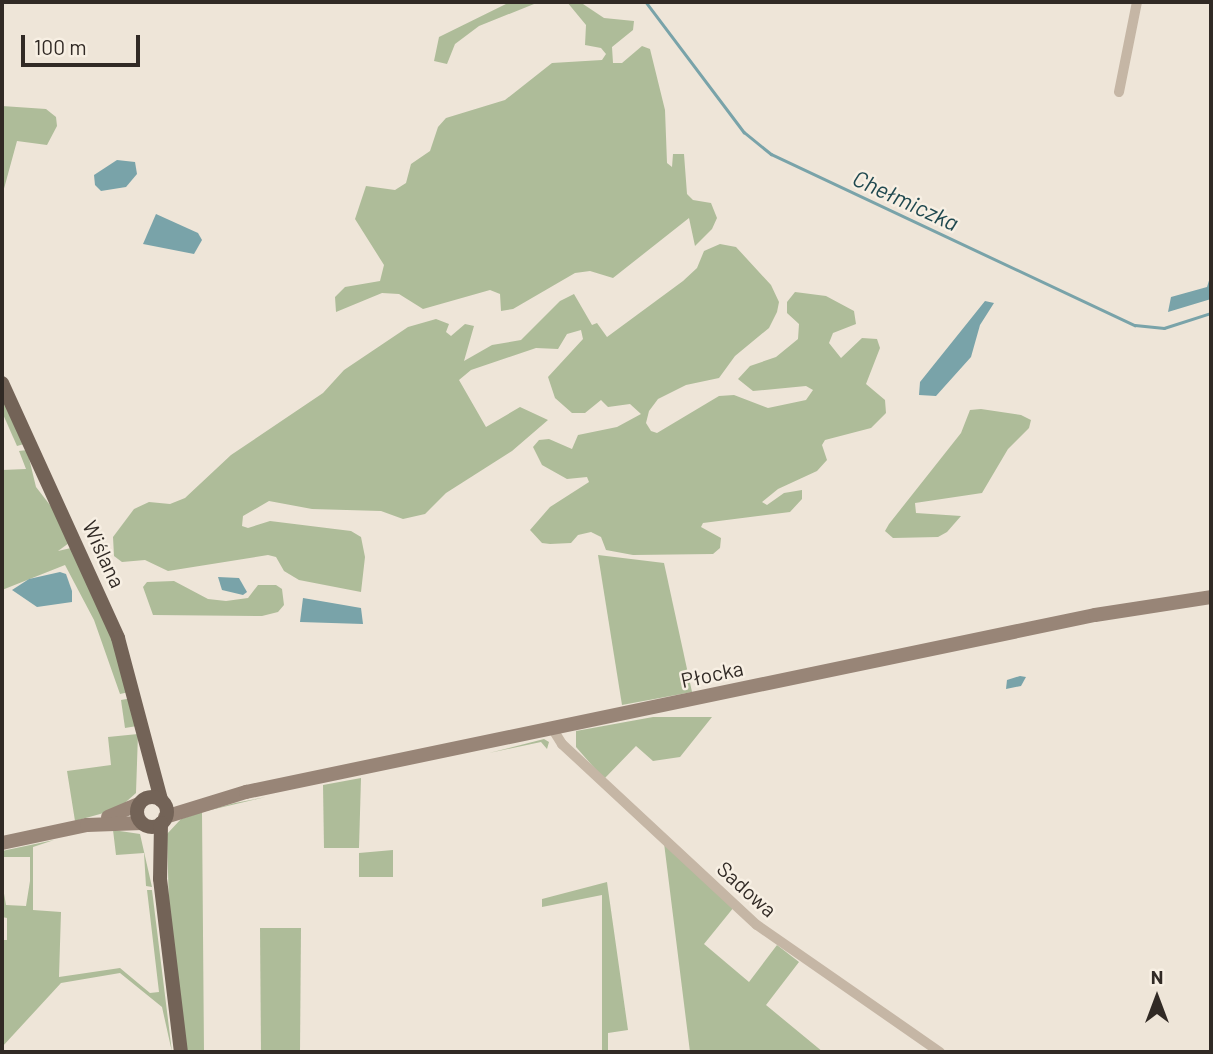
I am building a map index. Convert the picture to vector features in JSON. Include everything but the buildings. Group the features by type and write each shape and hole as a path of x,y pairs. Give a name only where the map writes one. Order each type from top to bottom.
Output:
{"main road":[{"name":"Wiślana","path":"2,383 108,612 131,677 145,750 161,800 163,820"},
{"name":"Płocka","path":"161,800 221,797 1095,615 1211,597"},
{"name":"Wiślana","path":"142,823 145,750"},
{"name":"Płocka","path":"163,820 221,797"},
{"path":"87,825 141,802 161,800"},
{"path":"2,843 87,825 142,823 152,827 163,820"},
{"path":"163,820 160,879 181,1052"},
{"path":"142,823 160,879"}],"street":[{"path":"1119,92 1137,2"},
{"name":"Sadowa","path":"552,728 562,744 757,925 940,1052"}],"green space":[{"path":"510,2 539,2 479,26 455,44 447,64 434,61 439,37"},
{"path":"567,2 580,2 604,18 634,21 633,30 612,47 613,63 622,63 642,46 650,49 665,110 667,163 672,167 673,154 684,154 687,194 693,200 711,203 717,218 712,229 695,246 689,218 613,278 590,271 575,273 513,309 501,311 500,294 490,290 423,309 399,294 382,293 336,312 335,297 345,287 380,281 384,265 355,219 366,186 395,190 406,183 411,164 430,151 438,127 446,118 505,100 552,63 602,60 606,54 601,48 585,45 586,25"},
{"path":"2,106 46,109 56,117 57,126 47,145 17,141 2,196"},
{"path":"720,244 736,247 771,285 779,302 777,312 769,328 735,356 719,378 686,385 658,399 649,411 646,423 651,431 657,433 719,396 734,395 768,408 806,400 813,390 806,386 753,391 738,379 750,366 776,357 798,339 799,324 787,313 787,302 795,292 826,296 854,311 856,324 833,333 829,343 841,358 862,338 877,339 880,348 866,384 885,400 886,413 871,428 825,440 822,445 827,460 817,471 778,489 762,502 767,505 784,493 802,490 802,499 790,512 703,523 701,527 721,538 720,548 713,554 633,555 606,550 601,537 591,532 578,535 571,543 550,544 542,543 530,530 550,507 589,482 587,477 567,479 542,465 533,447 539,440 549,439 572,449 578,435 617,427 641,414 630,404 608,407 601,400 585,413 572,413 555,398 548,377 583,339 581,330 567,334 558,349 536,348 471,370 459,380 486,427 520,407 548,420 512,451 446,493 425,514 403,519 381,511 312,509 269,501 243,516 242,526 248,528 270,521 351,531 361,537 365,557 361,592 299,580 284,571 276,557 268,555 168,571 145,560 122,562 114,556 113,537 134,509 149,502 170,504 185,498 231,455 323,393 344,370 408,327 436,319 449,324 446,332 451,336 465,324 474,326 464,361 492,345 521,340 560,301 574,294 592,325 597,323 607,337 683,281 697,268 704,251"},
{"path":"2,394 24,444 17,446 2,412"},
{"path":"970,410 1021,415 1031,420 1029,428 1008,449 982,493 915,503 916,513 961,516 947,532 938,537 893,538 885,531 889,524 961,433"},
{"path":"27,450 36,487 53,509 69,543 58,551 71,548 109,630 129,692 120,694 94,620 65,565 2,590 2,470 26,469 19,451"},
{"path":"598,555 664,563 692,692 622,705"},
{"path":"174,581 208,599 226,601 248,598 258,585 276,585 282,589 284,605 278,612 262,616 153,615 143,587 147,582"},
{"path":"132,698 137,726 125,728 121,700"},
{"path":"653,717 712,717 680,757 653,761 636,746 604,779 576,747 576,731"},
{"path":"138,734 136,793 118,809 75,821 67,771 111,765 108,737"},
{"path":"544,739 549,742 547,749 541,742 489,753"},
{"path":"361,778 359,848 324,848 323,785"},
{"path":"266,797 202,812 235,803"},
{"path":"202,812 204,1052 184,1052 169,909 167,834 181,819"},
{"path":"113,830 140,834 152,887 146,886 144,853 116,855"},
{"path":"54,840 33,847 33,910 61,912 59,977 120,968 150,993 159,992 147,890 152,890 172,1052 162,1007 120,973 61,983 2,1047 2,940 7,940 7,918 2,917 2,882 6,905 26,906 30,857 3,857 2,863 2,851"},
{"path":"664,843 734,907 704,944 749,982 777,945 799,962 766,1005 823,1052 690,1052"},
{"path":"393,850 393,877 359,877 359,853"},
{"path":"607,882 628,1030 608,1033 608,1052 602,1052 602,895 542,907 542,899"},
{"path":"260,928 301,928 300,1052 261,1052"}],"water":[{"path":"117,160 135,162 137,174 126,187 101,191 95,185 94,175"},
{"path":"156,214 198,233 202,240 194,254 143,244"},
{"path":"1211,274 1211,299 1168,312 1171,297 1207,287"},
{"path":"985,301 994,303 980,325 971,357 936,396 919,395 920,382"},
{"path":"60,572 66,574 72,591 72,602 37,607 12,590 29,579"},
{"path":"218,577 239,578 247,592 243,595 222,590"},
{"path":"303,598 361,608 363,624 300,622"},
{"path":"1026,677 1021,686 1006,689 1007,680"}],"waterway":[{"name":"Chełmiczka","path":"646,2 744,132 771,154 1135,325 1164,328 1211,313"}]}
